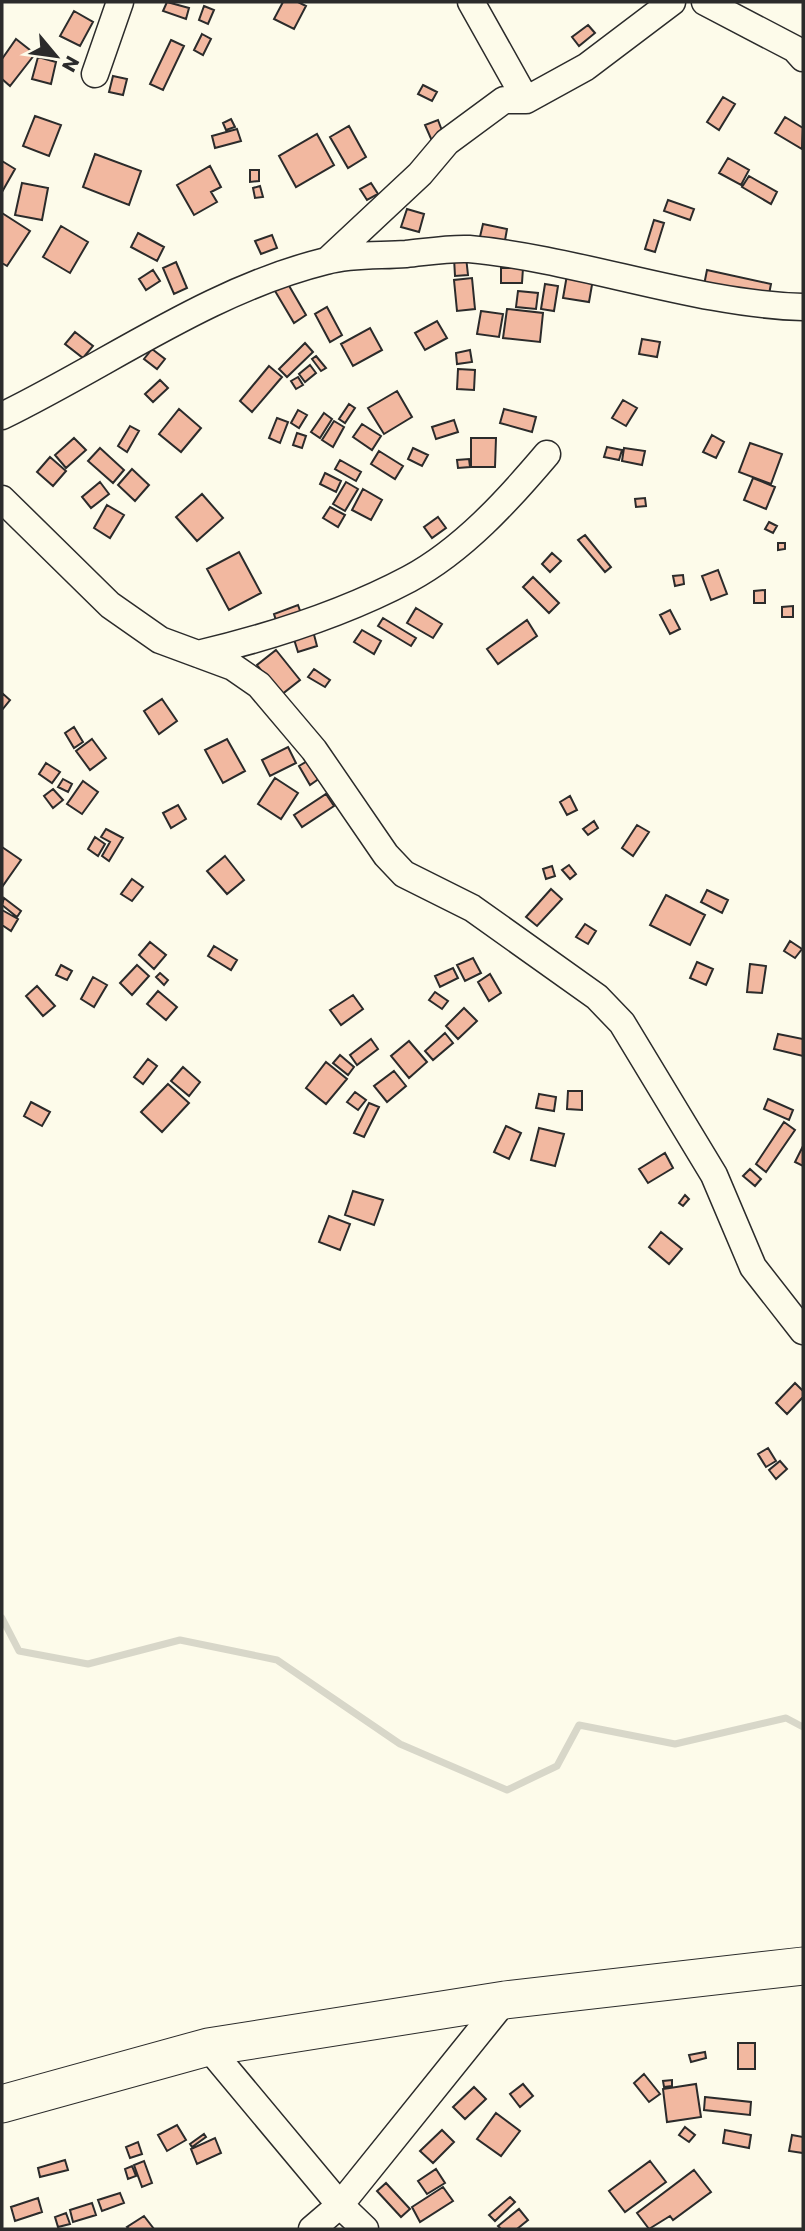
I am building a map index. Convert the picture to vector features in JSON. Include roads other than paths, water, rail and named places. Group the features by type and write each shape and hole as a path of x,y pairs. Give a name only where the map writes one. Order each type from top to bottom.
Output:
{"highway":[{"path":"2,2104 208,2047 505,2000 803,1966"}],"street":[{"path":"95,74 120,2"},
{"path":"471,2 526,100"},
{"path":"328,260 420,174 447,142 503,100 526,100 586,67 672,2"},
{"path":"705,2 795,49 803,58"},
{"path":"2,416 153,333 263,282 328,260 467,249 580,267 687,290 803,307"},
{"path":"198,654 270,637 410,579 455,547 507,501 548,454"},
{"path":"2,499 110,605 160,640 233,667 260,685 278,704 404,874 472,908 597,997 622,1023 714,1175 753,1267 803,1331"},
{"path":"312,2229 340,2205 505,2000"},
{"path":"208,2047 340,2205 365,2229"}],"waterway":[{"path":"2,1618 19,1651 88,1664 180,1640 277,1660 400,1744 507,1790 557,1766 579,1725 675,1744 786,1718 803,1727"}]}
